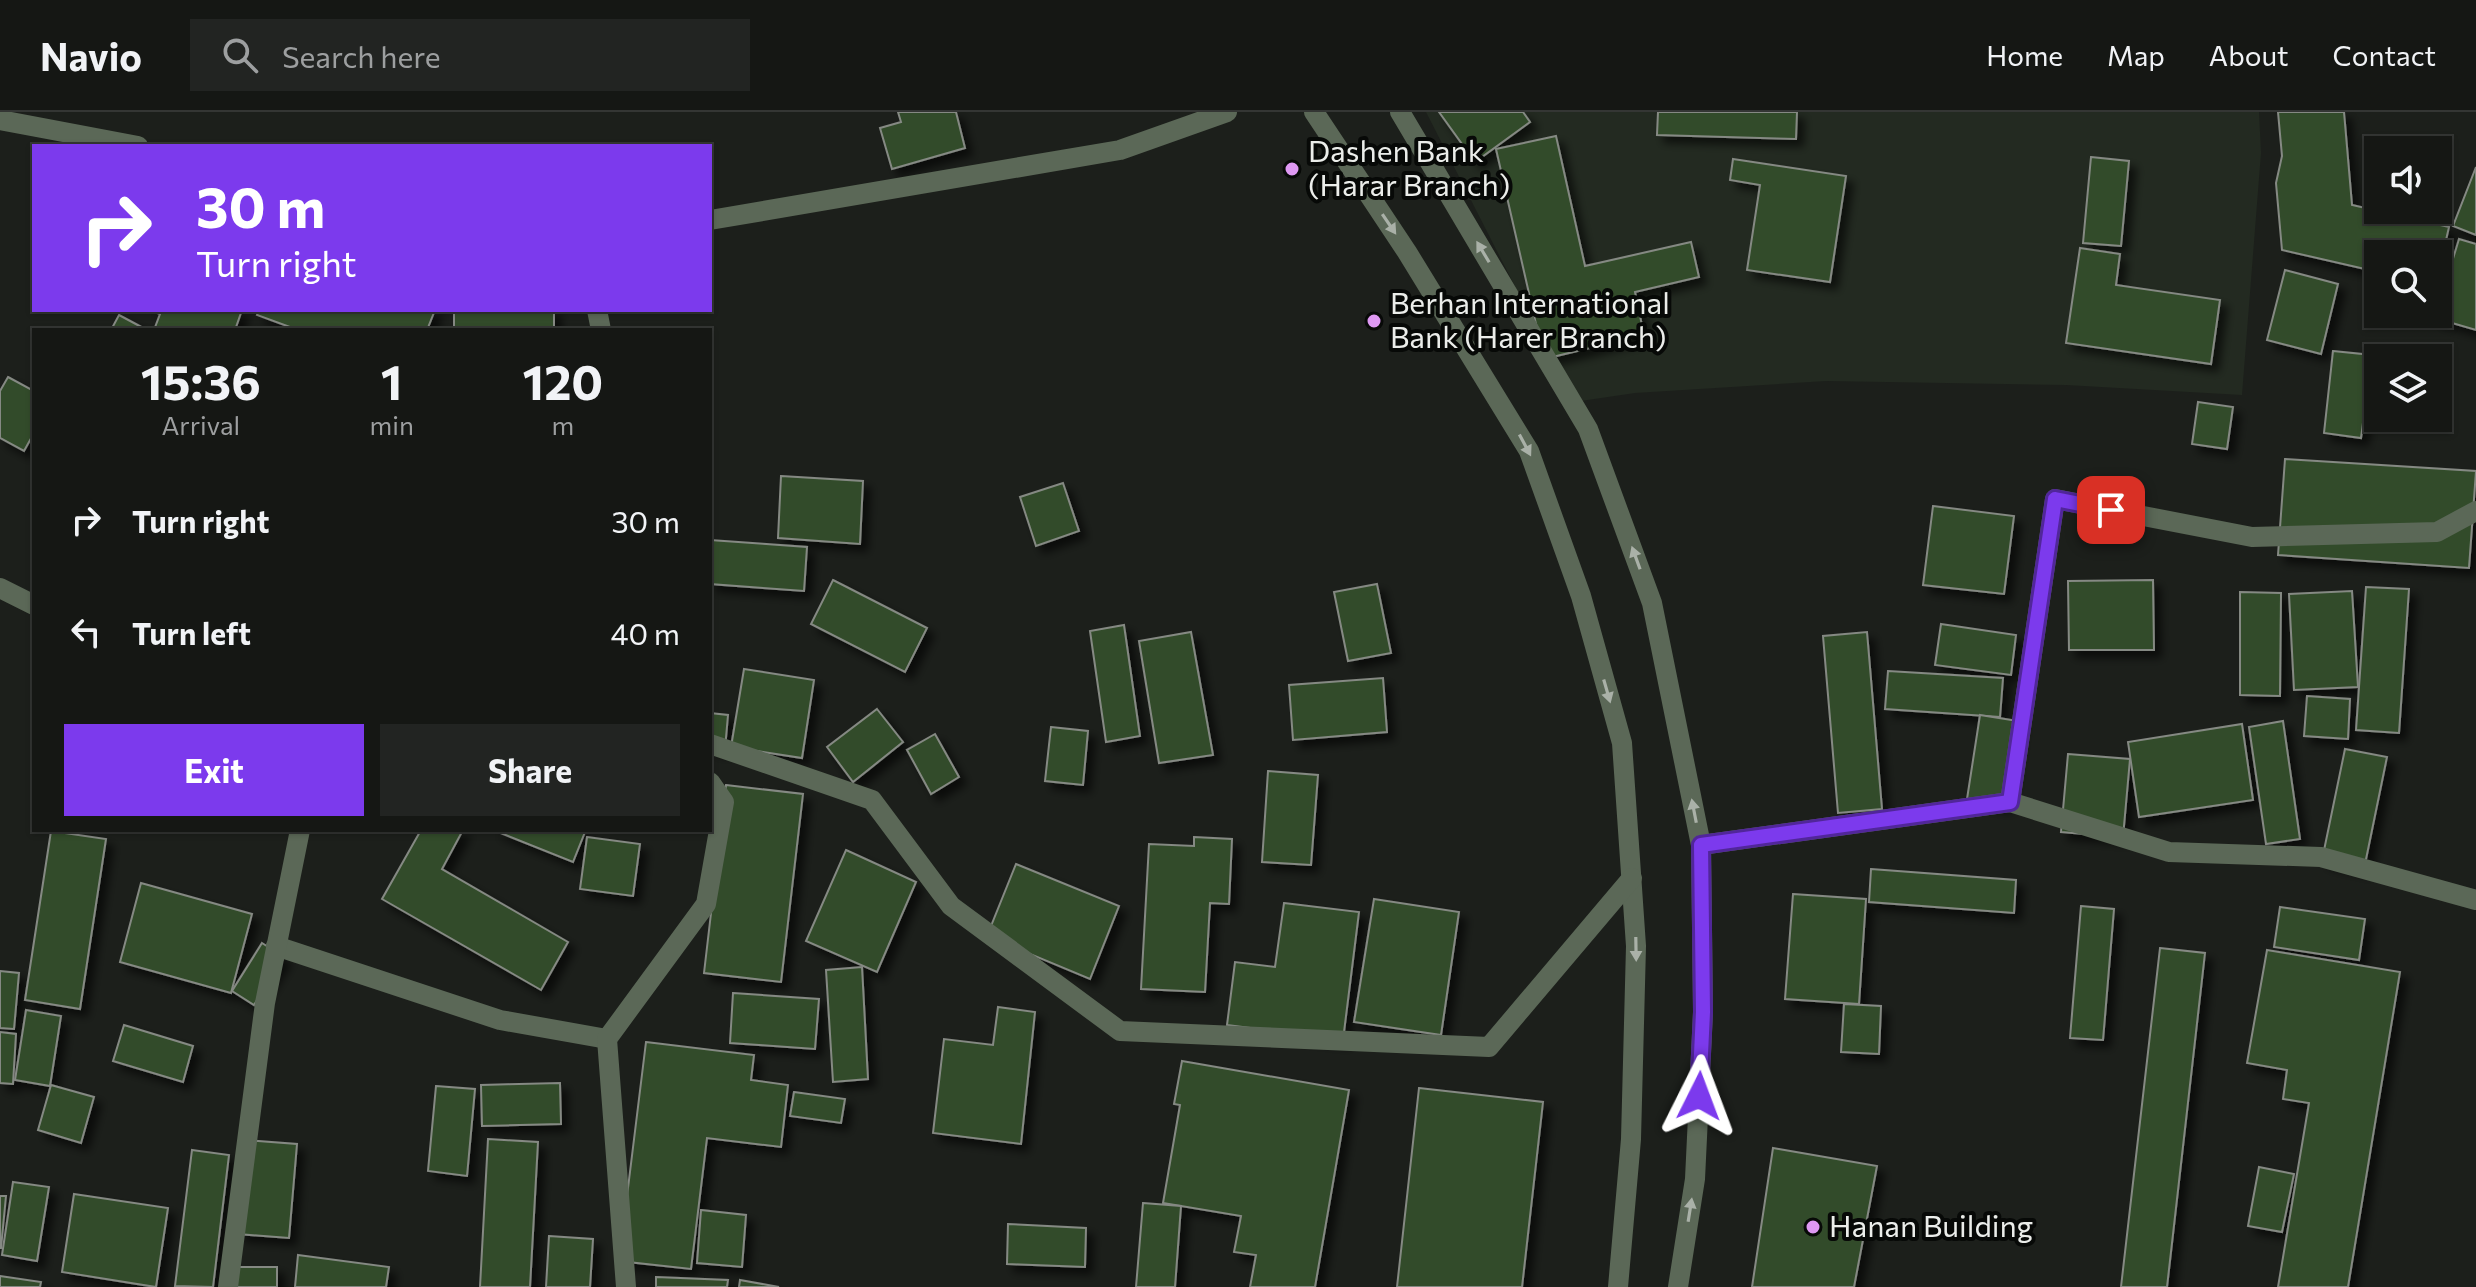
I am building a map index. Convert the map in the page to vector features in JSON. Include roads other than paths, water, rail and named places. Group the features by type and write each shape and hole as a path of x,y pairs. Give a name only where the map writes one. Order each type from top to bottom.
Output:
{"street":[{"path":"712,220 1120,150 1227,112"},
{"path":"1314,112 1407,252 1529,451 1581,596 1622,743 1636,946 1631,1124 1618,1287"},
{"path":"1400,112 1588,429 1652,603 1701,845 1703,1012 1695,1179 1678,1287"},
{"path":"0,120 127,144"},
{"path":"2010,802 2055,499 2252,537 2437,532 2476,511"},
{"path":"0,588 32,604"},
{"path":"712,745 872,800 951,906 1120,1031 1489,1047 1632,878"},
{"path":"626,1287 607,1039 706,904 724,802 712,785"},
{"path":"1701,845 2010,802 2169,852 2321,857 2476,900"},
{"path":"228,1287 265,1003 300,832"},
{"path":"276,946 500,1020 607,1039"}],"place":[{"name":"Dashen Bank (Harar Branch)","path":"1292,169"},
{"name":"Berhan International Bank (Harer Branch)","path":"1374,321"},
{"name":"Hanan Building","path":"1813,1227"}]}
